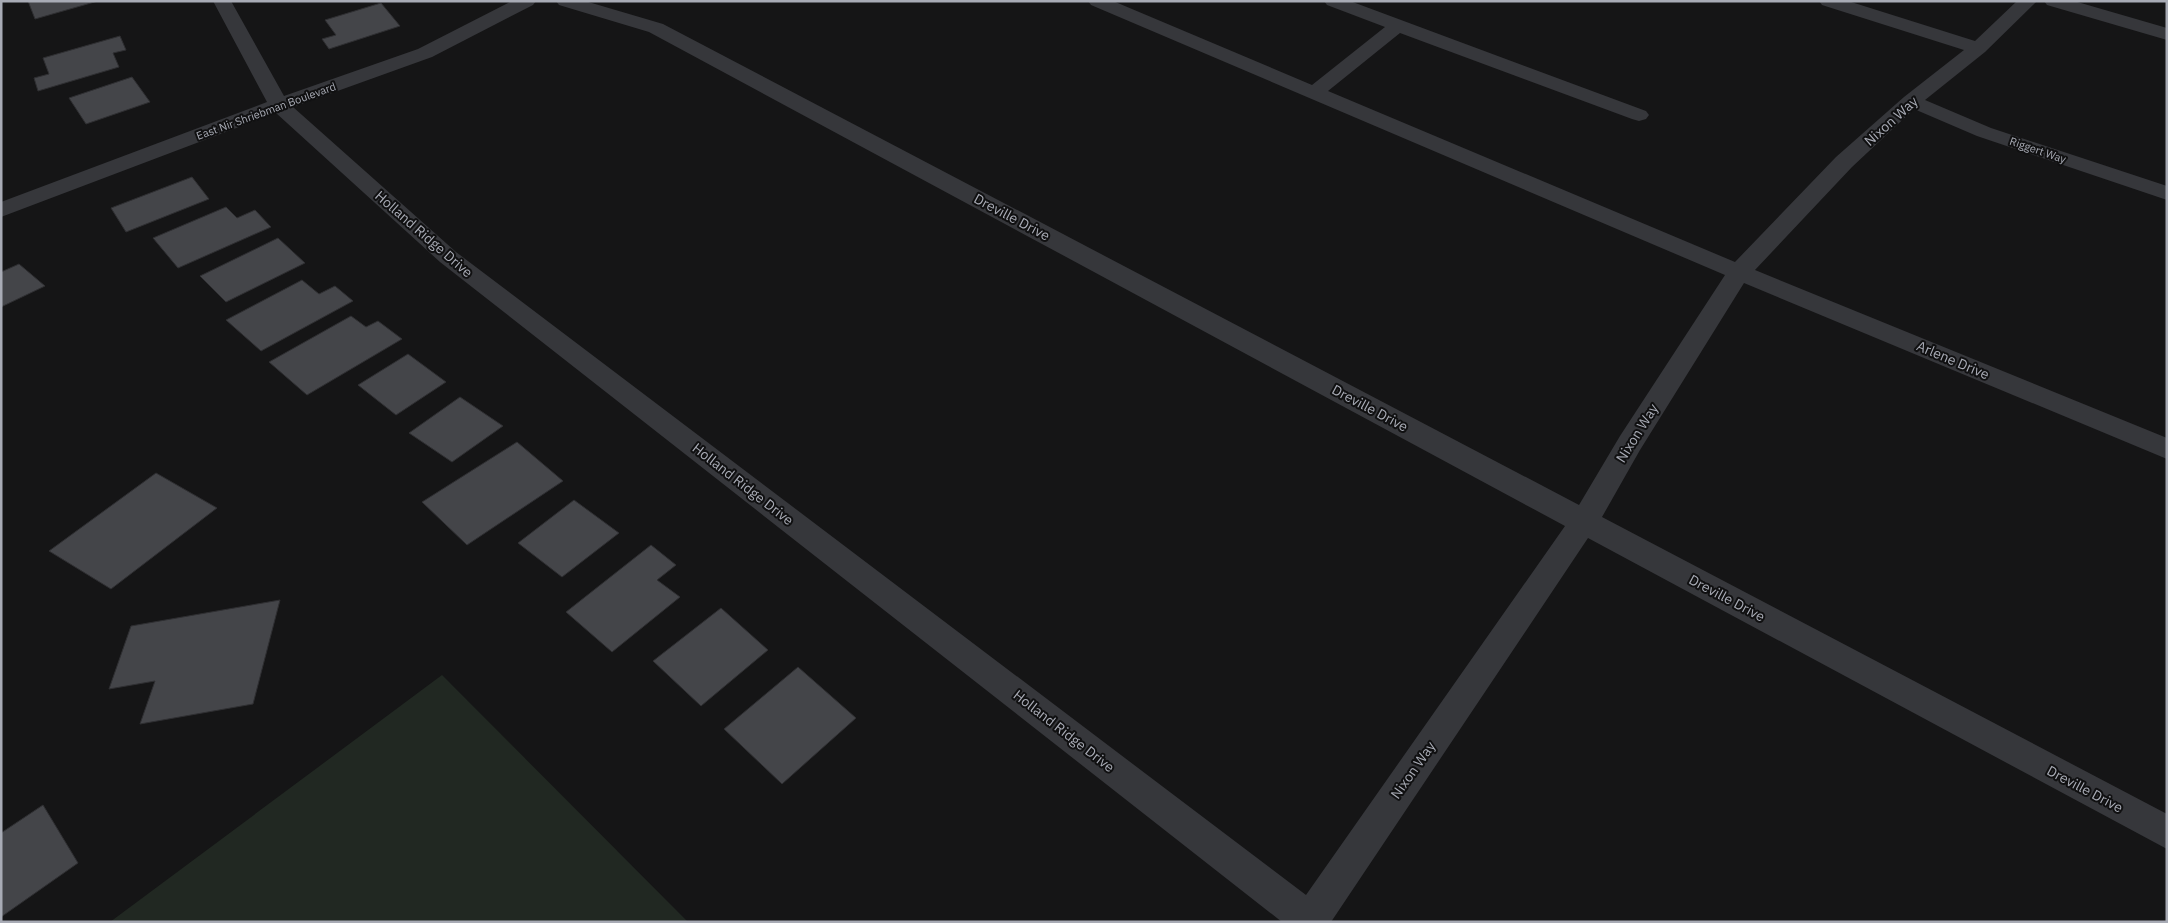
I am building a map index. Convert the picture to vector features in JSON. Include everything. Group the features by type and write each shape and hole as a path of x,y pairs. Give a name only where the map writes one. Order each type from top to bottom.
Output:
{"street":[{"name":"Holland Ridge Drive","path":"222,1 278,105 448,257 1311,921"},
{"name":"East Nir Shriebman Boulevard","path":"1,210 278,105 425,53 527,1"},
{"name":"Dreville Drive","path":"565,1 656,28 2167,832"},
{"name":"Arlene Drive","path":"1097,1 1739,272 2167,449"},
{"path":"1333,1 1638,115"},
{"path":"1828,1 1978,48"},
{"name":"Nixon Way","path":"1311,921 1584,522 1630,443 1739,272 1844,162 1911,101 1978,48 2028,1"},
{"path":"2053,1 2167,34"},
{"path":"1314,93 1398,26"},
{"name":"Riggert Way","path":"1911,101 1984,132 2167,193"}],"shaded area":[{"path":"442,675 688,922 110,922"}],"building":[{"path":"28,1 98,1 35,19"},
{"path":"381,3 400,26 329,49 322,39 336,35 325,20"},
{"path":"120,36 126,50 113,53 119,67 38,91 34,78 49,74 43,58"},
{"path":"132,77 150,102 86,124 69,98"},
{"path":"192,177 209,199 126,232 111,208"},
{"path":"226,207 237,218 255,210 271,227 178,268 153,238"},
{"path":"278,238 305,263 226,302 200,276"},
{"path":"19,264 45,286 1,307 1,272"},
{"path":"302,280 319,294 335,286 353,301 261,351 226,320"},
{"path":"351,316 366,327 378,321 402,339 307,395 269,362"},
{"path":"408,354 446,382 396,415 358,385"},
{"path":"460,397 503,426 452,462 409,433"},
{"path":"517,442 563,481 467,545 422,502"},
{"path":"156,473 217,508 111,589 49,551"},
{"path":"574,500 619,533 562,577 518,543"},
{"path":"651,545 676,565 657,580 680,597 612,652 566,612"},
{"path":"280,600 253,704 140,724 155,681 109,689 131,626"},
{"path":"721,608 768,650 701,706 653,661"},
{"path":"798,667 856,718 782,784 724,729"},
{"path":"43,805 78,863 1,917 1,833"}]}
